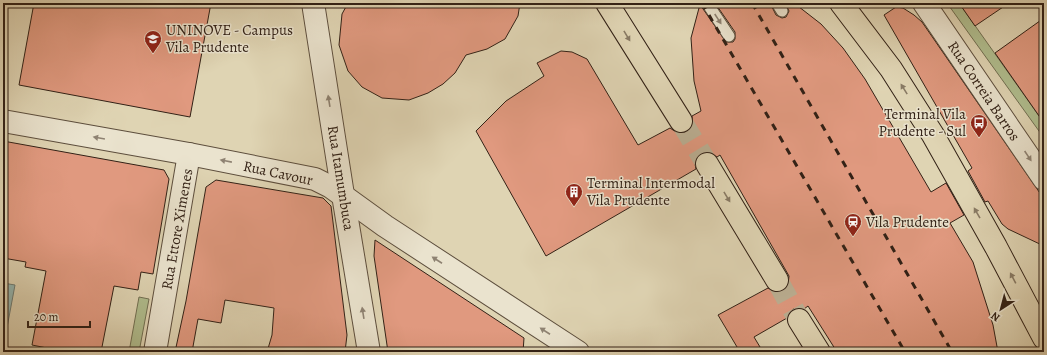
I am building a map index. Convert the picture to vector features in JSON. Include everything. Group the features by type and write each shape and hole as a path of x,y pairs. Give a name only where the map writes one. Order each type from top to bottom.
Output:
{"highway":[{"path":"607,3 681,120"},
{"path":"841,3 891,69 932,135 1041,327"},
{"path":"707,164 776,280"},
{"path":"799,320 819,352"}],"street":[{"name":"Rua Itamumbuca","path":"313,3 369,352"},
{"name":"Rua Correia Barros","path":"924,3 1044,179"},
{"name":"Rua Cavour","path":"3,121 189,154 312,179 343,195 385,226 578,352"},
{"name":"Rua Ettore Ximenes","path":"155,352 189,154"}],"lane":[{"path":"707,3 729,36"}],"green space":[{"path":"947,3 959,3 1044,123 1044,138"},
{"path":"139,297 149,299 139,352 129,352"}],"water":[{"path":"3,283 15,285 3,349"}],"building":[{"path":"34,3 211,3 190,117 19,85"},
{"path":"348,3 520,3 518,16 505,39 487,49 466,55 455,73 443,84 428,93 409,100 382,98 362,87 348,71 339,45 342,14"},
{"name":"Vila Prudente","path":"715,3 770,3 776,15 782,18 786,17 789,11 785,3 794,3 821,24 843,48 865,79 931,192 946,183 964,215 950,223 973,262 993,325 998,352 837,352 808,306 804,309 793,309 787,318 754,337 763,352 740,352 718,315 768,288 777,292 783,291 788,286 789,276 720,155 717,157 707,152 701,153 696,158 696,169 546,256 476,131 506,101 544,76 537,63 561,51 572,52 587,59 638,145 670,128 676,132 687,132 692,126 692,116 701,111 694,81 691,38 699,8 701,6 726,42 733,42 735,39 735,32"},
{"path":"959,3 1009,3 975,26"},
{"name":"Terminal Vila Prudente - Sul","path":"896,7 903,8 922,22 1044,199 1044,246 1008,229 1002,224 988,201 985,202 968,171 972,168 884,15"},
{"path":"1044,18 1044,123 995,53"},
{"path":"3,141 164,170 169,179 153,274 141,272 138,290 114,286 101,352 67,352 32,345 46,271 25,267 26,262 3,258"},
{"path":"216,180 323,198 331,206 347,335 345,352 267,352 272,335 274,308 225,300 221,323 198,319 192,352 175,352 186,301 206,187"},
{"path":"375,240 524,338 523,352 388,352 374,256"}],"tunnel":[{"path":"681,121 707,164"},
{"path":"777,280 799,320"}],"railway":[{"path":"702,3 905,352"},
{"path":"752,3 952,352"}],"place":[{"name":"UNINOVE - Campus Vila Prudente","path":"153,54"},
{"name":"Terminal Vila Prudente - Sul","path":"979,138"},
{"name":"Terminal Intermodal Vila Prudente","path":"574,207"},
{"name":"Vila Prudente","path":"853,237"}]}
